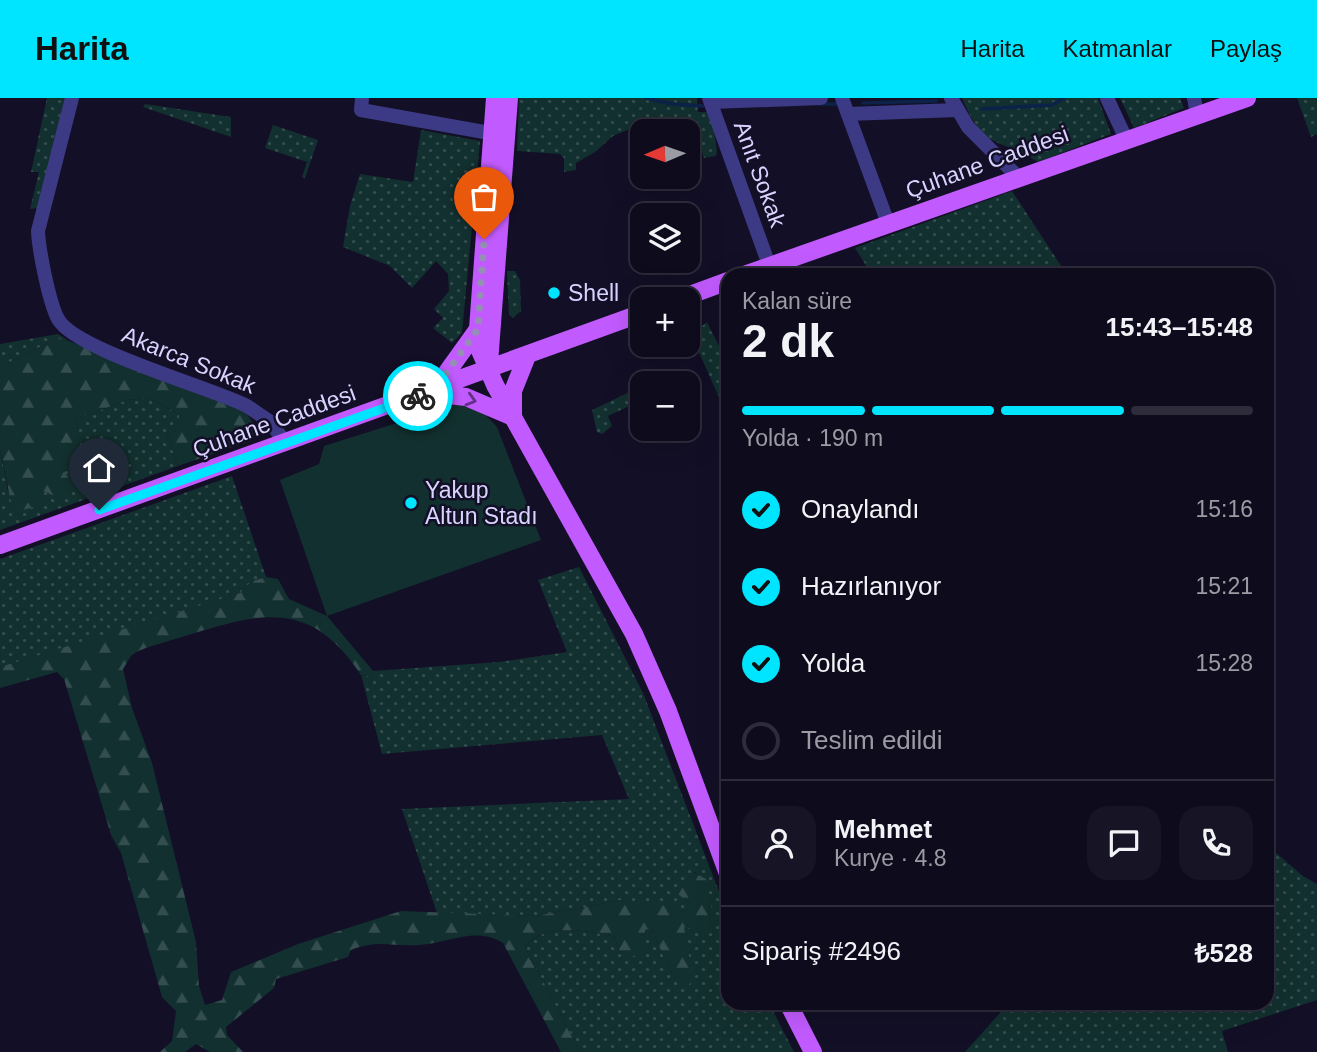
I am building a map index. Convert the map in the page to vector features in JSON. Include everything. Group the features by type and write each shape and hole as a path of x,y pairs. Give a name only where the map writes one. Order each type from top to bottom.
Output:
{"main road":[{"path":"488,370 499,135 495,98"},
{"path":"509,98 499,135 478,346 513,417 634,634 668,711 721,855"},
{"name":"Çuhane Caddesi","path":"762,268 1126,139 1195,106 1247,98"},
{"path":"700,291 721,284"},
{"name":"Çuhane Caddesi","path":"0,545 630,317"},
{"path":"478,329 430,391 466,397 513,417"},
{"path":"513,417 513,391 527,356"},
{"path":"792,1010 814,1052"}],"street":[{"name":"Akarca Sokak","path":"72,98 38,231 39,246 58,319 66,329 95,346 237,401 269,421 286,443"},
{"path":"362,98 361,110 499,135"},
{"path":"710,100 821,98"},
{"path":"842,98 888,223"},
{"path":"1107,98 1126,139"},
{"name":"Anıt Sokak","path":"710,100 769,265"},
{"path":"848,114 954,104 968,127 1018,177"}],"green space":[{"path":"47,98 68,98 37,208 30,209 39,172 31,172"},
{"path":"519,98 697,98 698,112 711,112 717,151 716,156 704,158 700,147 700,119 630,119 630,129 613,136 595,152 576,163 576,170 564,172 564,158 560,154 517,151"},
{"path":"962,98 1098,98 1111,134 1038,162 986,136 970,116"},
{"path":"1120,98 1180,98 1184,108 1134,128"},
{"path":"1297,98 1317,98 1317,134 1311,137"},
{"path":"145,104 231,117 231,137 143,107"},
{"path":"273,125 318,140 305,178 302,177 307,162 265,148"},
{"path":"421,130 480,141 462,333 452,343 433,328 443,318 434,309 449,291 448,274 436,261 412,288 390,266 343,247 350,206 360,174 413,182"},
{"path":"1012,191 1062,268 868,268 855,248"},
{"path":"507,271 515,271 520,280 521,311 513,318 509,315"},
{"path":"707,322 721,350 721,401 700,355 700,328"},
{"path":"58,334 69,341 56,339 0,367 0,344"},
{"path":"56,339 69,341 245,412 259,430 247,442 178,466 167,434 179,429 179,414 148,398 127,400 75,420 83,458 61,467 70,480 67,497 59,498 38,489 41,499 37,506 16,512 12,507 0,449 0,367"},
{"path":"630,392 630,406 608,416 612,426 602,434 597,432 592,410"},
{"path":"148,398 179,414 179,429 167,434 178,466 0,530 0,449 8,491 37,493 37,488 49,494 65,475 61,467 82,457 75,420 127,400"},
{"name":"Yakup Altun Stadı","path":"457,404 484,413 497,427 541,540 327,616 280,480 319,464 324,446"},
{"path":"232,476 266,577 252,581 240,593 119,633 0,667 0,559"},
{"path":"579,567 643,693 721,897 721,1010 773,1010 794,1052 580,1052 525,947 543,934 567,930 615,937 620,954 643,937 646,929 652,932 675,979 683,926 706,880 694,872 678,894 692,905 681,912 622,900 536,916 437,913 402,809 629,799 602,735 382,754 361,675 373,677 373,671 499,662 567,652 538,580"},
{"path":"266,577 278,579 289,599 327,616 373,671 373,677 361,675 323,633 304,623 284,618 240,621 158,644 132,655 123,669 132,708 152,763 196,942 199,986 205,1005 222,1000 231,972 298,944 401,911 536,916 622,900 672,905 681,912 691,905 678,894 693,872 706,879 714,920 706,933 684,927 693,980 686,988 675,979 652,932 646,929 643,937 645,950 630,958 620,954 615,937 605,935 567,930 543,934 533,939 525,947 580,1052 561,1052 503,943 493,938 473,936 419,945 370,945 351,950 348,957 276,979 274,988 226,1027 227,1035 243,1052 210,1052 196,1044 185,1052 160,1052 172,1041 176,1011 162,997 121,853 111,835 64,679 57,672 0,688 0,667 240,593 252,581"},
{"path":"1274,851 1303,876 1317,884 1317,1000 1222,1031 1228,1052 965,1052 1003,1010 1274,1010"}],"waterway":[{"path":"646,98 672,104 703,106"},
{"path":"982,109 1052,105 1064,98"},
{"path":"863,103 936,101"},
{"path":"819,104 838,104"}],"way so far":[{"path":"418,396 434,390 478,329 484,239"}],"place":[{"name":"Shell","path":"554,293"},
{"name":"Yakup Altun Stadı","path":"411,503"}],"route":[{"path":"99,510 418,396"}]}
